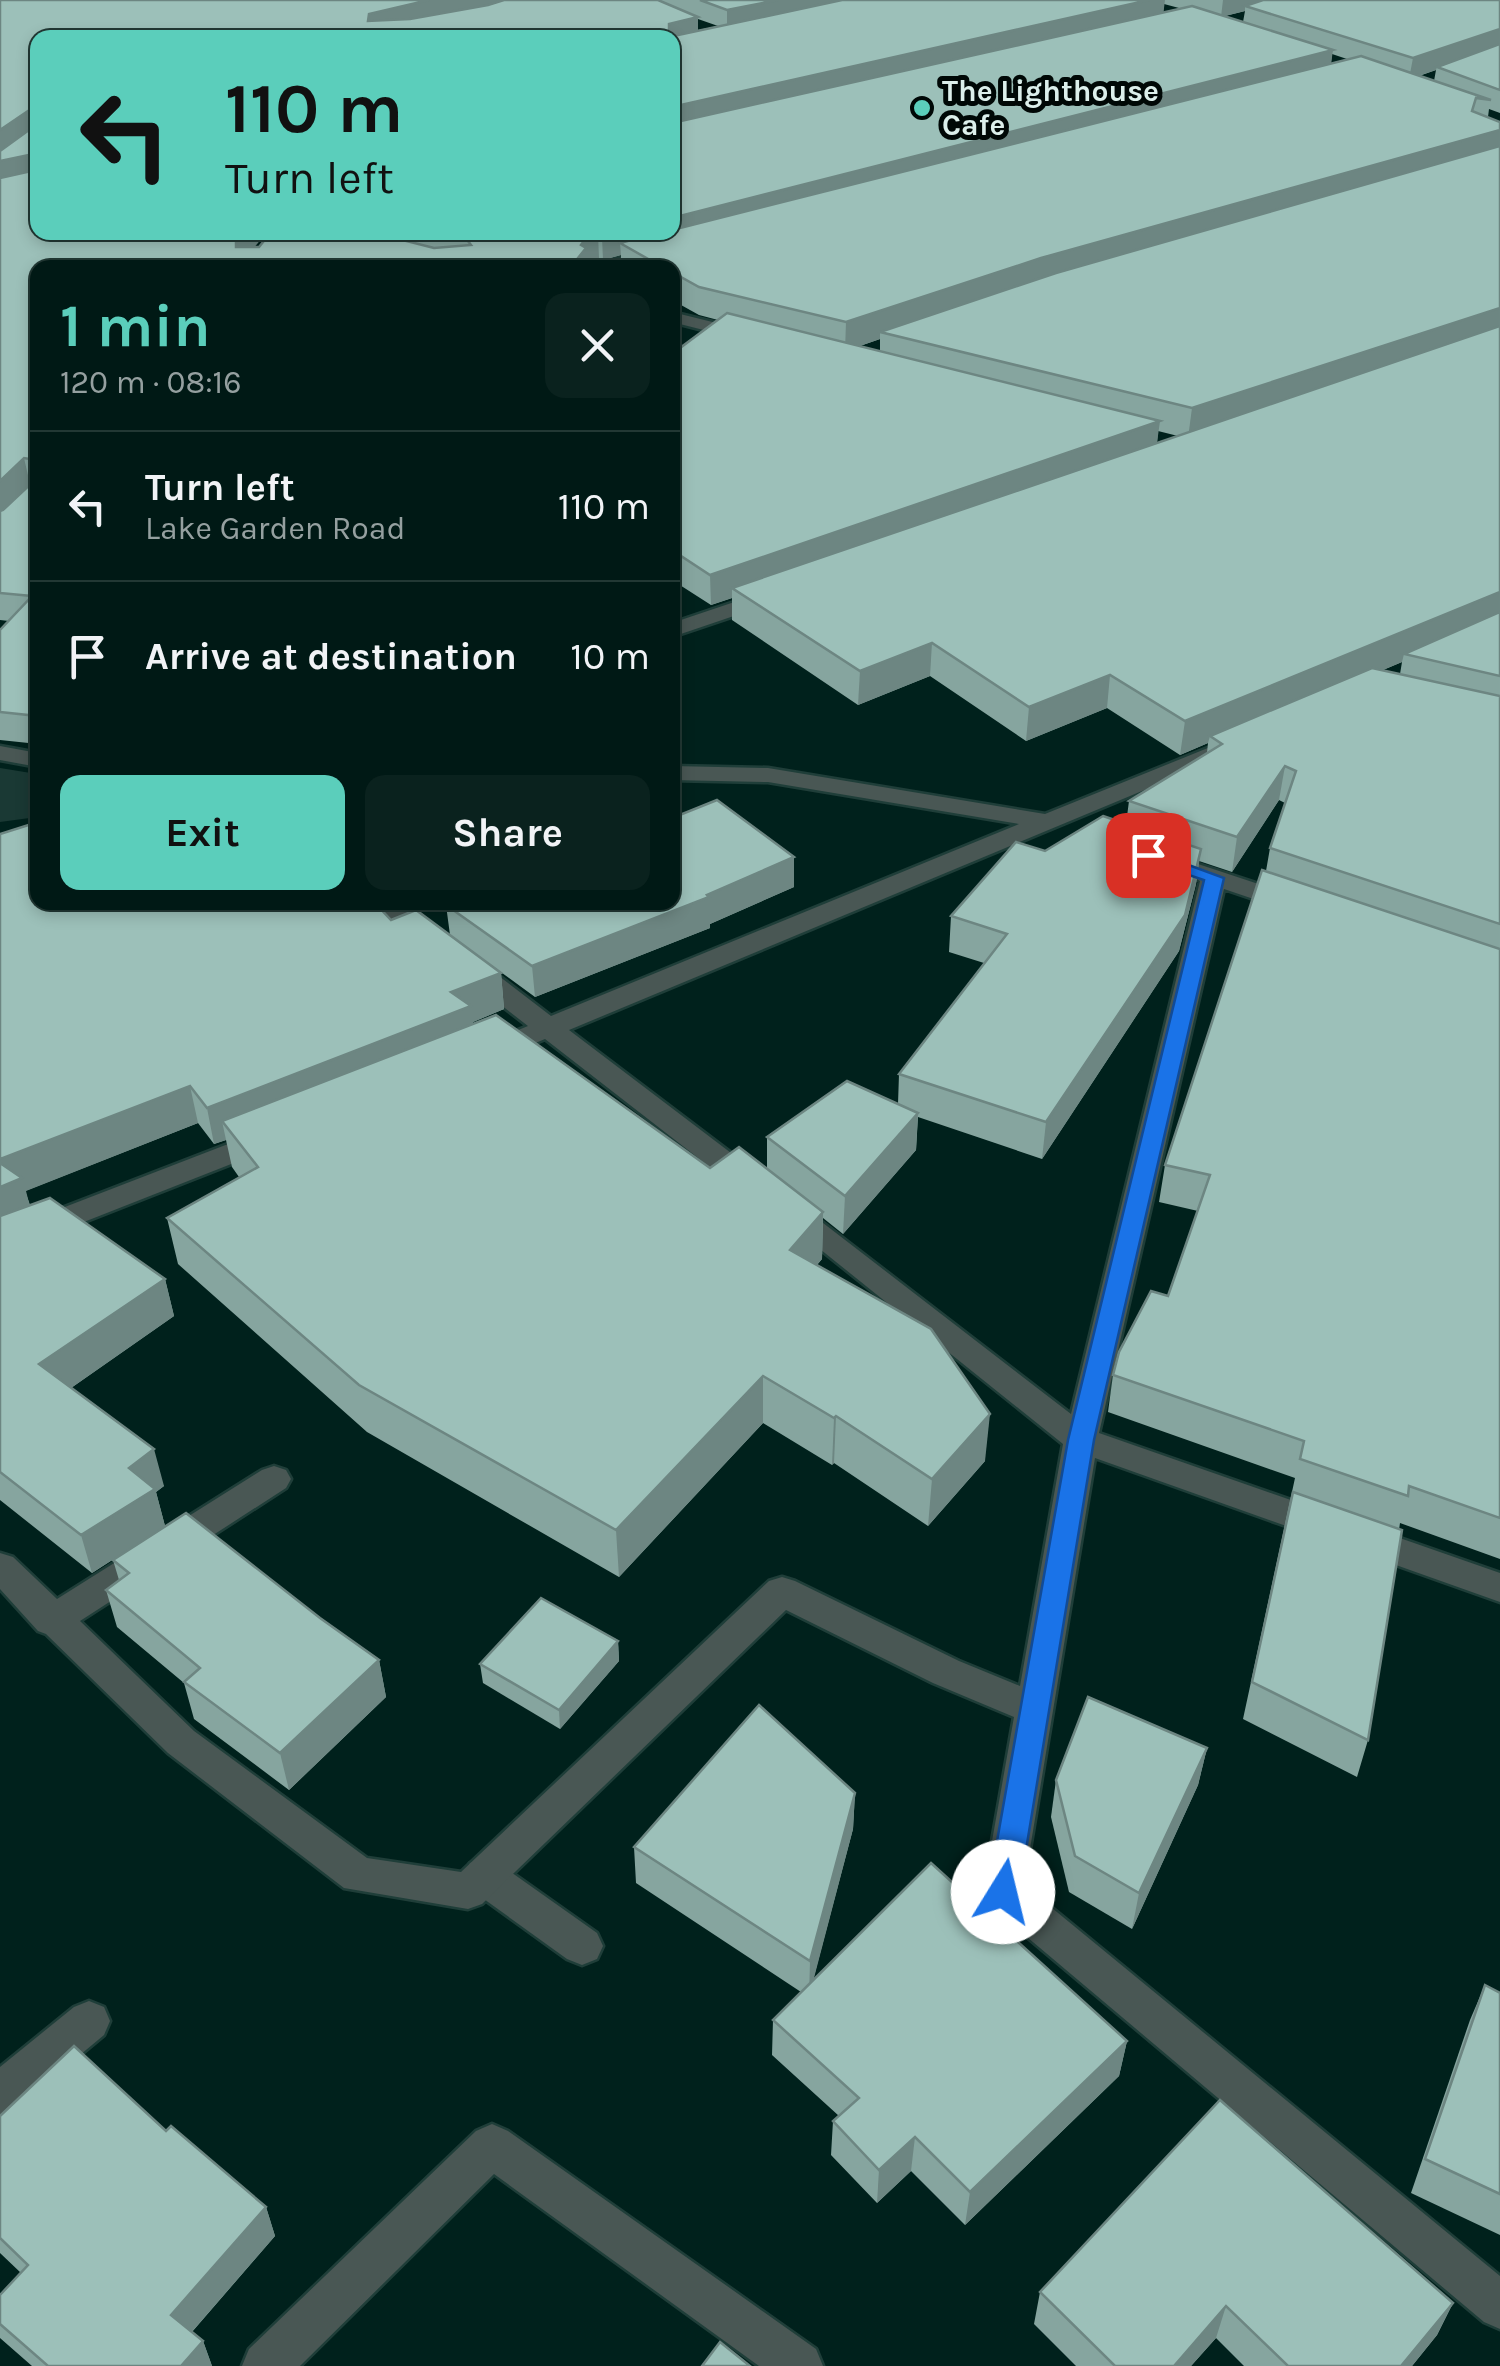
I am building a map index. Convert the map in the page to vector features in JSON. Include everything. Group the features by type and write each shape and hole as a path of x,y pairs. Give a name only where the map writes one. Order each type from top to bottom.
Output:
{"street":[{"path":"625,260 672,248"},
{"path":"680,319 769,342"},
{"path":"680,628 783,592"},
{"path":"460,1064 1259,734"},
{"path":"0,754 30,759"},
{"path":"680,773 768,775 1049,822 1086,834"},
{"path":"1178,865 1319,913"},
{"path":"1214,878 1081,1440 1003,1892 1500,2306"},
{"path":"392,910 552,1028 1081,1440 1500,1588"},
{"path":"0,1244 294,1128"},
{"path":"51,1620 274,1479"},
{"path":"0,1567 182,1742 358,1874 468,1891 782,1591 946,1672 1034,1708"},
{"path":"484,1876 582,1946"},
{"path":"0,2094 89,2021"},
{"path":"266,2366 492,2146 799,2366"}],"shaded area":[{"path":"0,768 30,773 30,818 0,822"}],"building":[{"path":"0,0 429,0 369,14 368,21 410,19 504,0 658,0 698,17 669,24 669,30 30,30 30,110 0,130"},
{"path":"700,0 778,0 727,10"},
{"path":"842,0 1149,0 680,105 680,35"},
{"path":"1263,0 1500,0 1500,29 1413,58 1245,6"},
{"path":"1192,6 1333,50 680,216 680,121"},
{"path":"1500,44 1500,90 1437,67"},
{"path":"1361,56 1491,100 1476,98 1472,111 1500,122 1500,130 1041,258 846,322 699,287 680,276 680,260 650,260 620,243 680,240 680,228"},
{"path":"30,129 30,155 0,161 0,151"},
{"path":"1500,146 1500,308 1192,408 880,332 1056,273"},
{"path":"30,171 30,240 238,240 236,247 259,247 265,240 402,240 434,248 471,245 464,240 586,240 581,245 586,248 576,260 30,260 30,459 24,458 0,481 0,178"},
{"path":"727,313 1160,421 710,575 680,555 680,348"},
{"path":"1500,326 1500,592 1185,721 1110,675 1029,707 932,643 860,671 732,588"},
{"path":"30,485 30,596 0,593 3,510"},
{"path":"30,598 30,715 0,712 0,630"},
{"path":"1500,612 1500,676 1404,654"},
{"path":"1372,668 1500,696 1500,924 1270,848 1296,771 1285,766 1237,837 1129,801 1222,744 1210,736"},
{"path":"717,800 794,857 680,908 680,815"},
{"path":"1103,816 1201,849 1185,915 1046,1122 899,1074 1007,934 951,916 1016,842 1045,851"},
{"path":"30,825 30,910 382,910 391,920 416,910 501,973 451,992 471,1006 207,1108 190,1086 0,1159 0,834"},
{"path":"1262,870 1500,949 1500,1518 1409,1486 1408,1496 1300,1459 1304,1441 1113,1375 1119,1352 1151,1291 1168,1296 1210,1175 1165,1165"},
{"path":"453,910 676,910 532,966"},
{"path":"496,1015 710,1168 739,1147 823,1212 790,1250 931,1329 990,1414 932,1479 836,1416 763,1376 616,1530 359,1385 167,1218 258,1167 222,1121"},
{"path":"847,1081 918,1113 845,1196 767,1137"},
{"path":"0,1163 22,1178 0,1187"},
{"path":"50,1198 165,1279 39,1364 154,1449 129,1468 155,1489 81,1535 0,1472 0,1216"},
{"path":"1293,1492 1402,1530 1368,1740 1252,1682"},
{"path":"186,1513 379,1660 280,1753 184,1682 200,1668 106,1590 129,1573 113,1560"},
{"path":"541,1598 618,1641 559,1710 480,1664"},
{"path":"1088,1697 1207,1748 1139,1893 1075,1856 1056,1780"},
{"path":"759,1705 855,1793 810,1961 634,1847"},
{"path":"931,1863 1127,2041 970,2192 915,2137 879,2170 833,2121 859,2098 773,2020"},
{"path":"1485,1985 1500,1993 1500,2194 1425,2159"},
{"path":"74,2046 166,2131 171,2126 266,2207 171,2315 203,2341 181,2366 48,2366 0,2324 0,2295 28,2265 0,2238 0,2116"},
{"path":"1220,2100 1453,2303 1401,2366 1288,2366 1226,2306 1174,2366 1115,2366 1040,2292"},
{"path":"720,2342 750,2366 702,2366"}],"place":[{"name":"The Lighthouse Cafe","path":"922,108"}],"route":[{"path":"1003,1892 1081,1440 1214,878 1148,855"}]}
